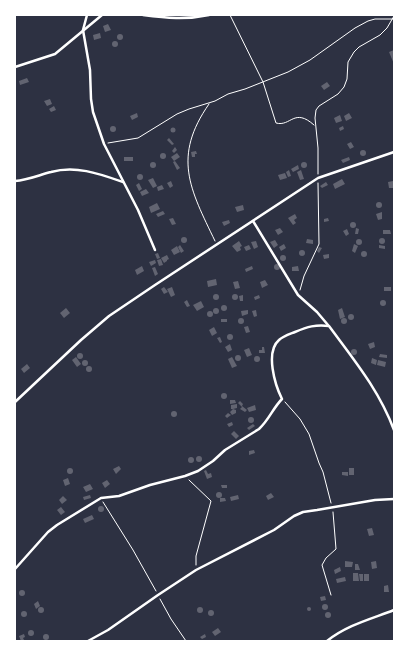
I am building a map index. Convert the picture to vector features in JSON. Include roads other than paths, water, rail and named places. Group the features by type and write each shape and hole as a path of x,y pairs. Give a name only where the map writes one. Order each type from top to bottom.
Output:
{"street":[{"path":"87,15 83,30 90,70 93,112 104,144 124,182 155,250"},
{"path":"15,67 55,54 102,15"},
{"path":"143,15 168,18 209,15"},
{"path":"15,402 69,350 109,316 217,244 318,178 394,152"},
{"path":"15,181 27,180 63,169 77,169 90,171 124,182"},
{"path":"253,221 298,295 317,312 379,396 388,413 394,430"},
{"path":"15,569 48,532 101,498 119,496 150,485 185,476 206,466 225,450 259,429 282,399 276,387 273,375 272,352 278,340 284,336 305,328 320,325 328,326"},
{"path":"88,641 108,630 196,570 274,530 294,516 303,512 375,500 394,499"},
{"path":"327,641 354,624 394,610"}]}
